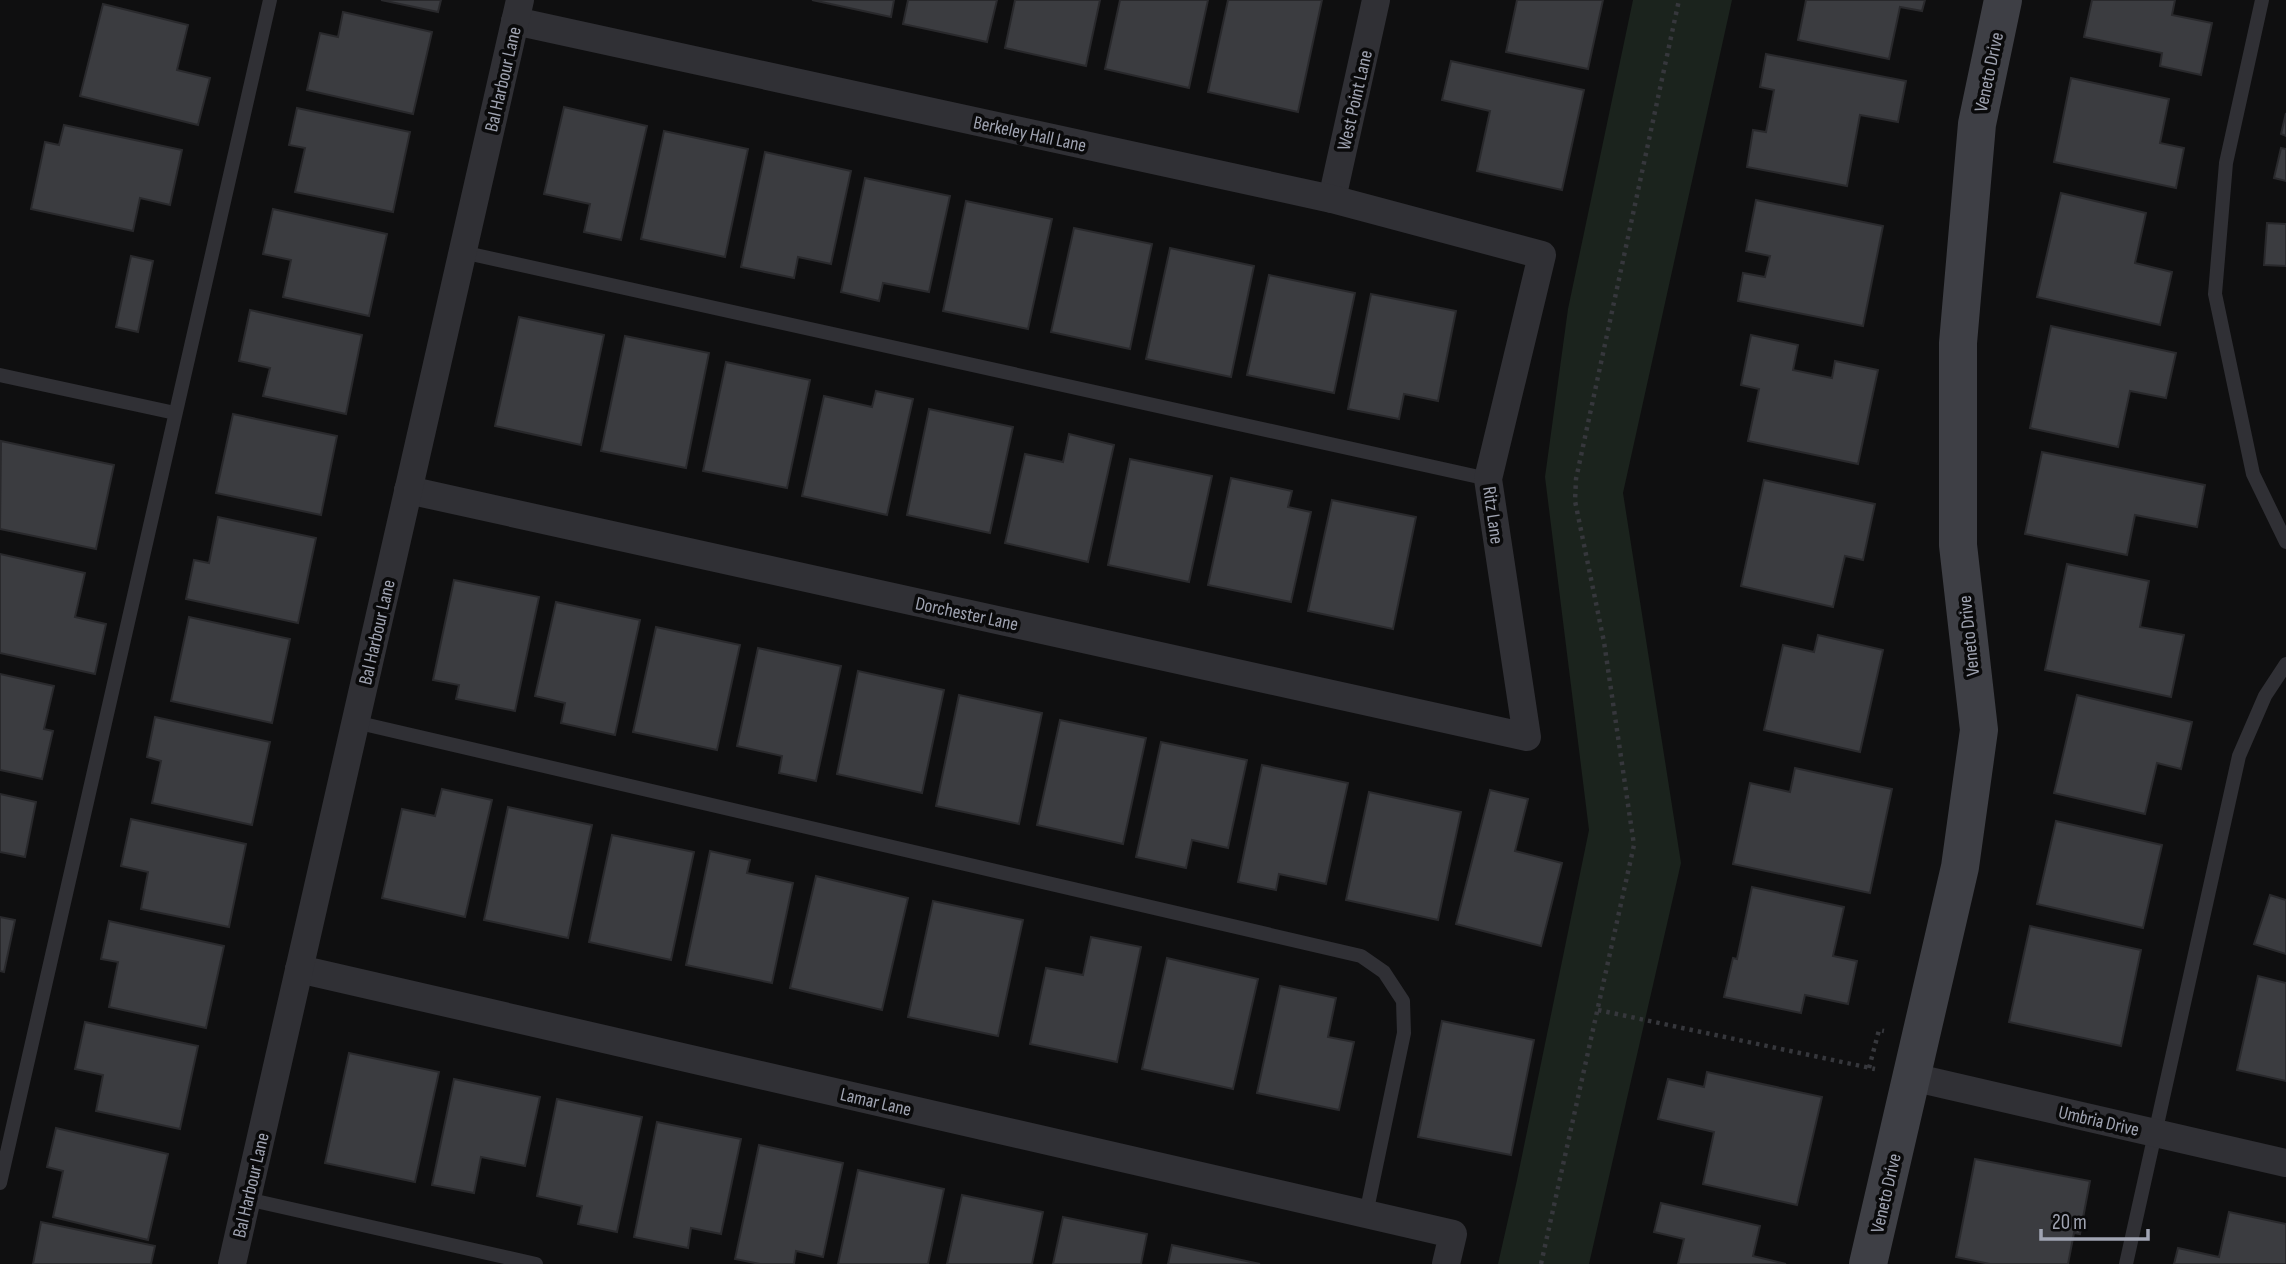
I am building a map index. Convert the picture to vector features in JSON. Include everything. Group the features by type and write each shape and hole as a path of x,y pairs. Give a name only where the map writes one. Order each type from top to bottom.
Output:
{"street":[{"name":"West Point Lane","path":"1332,199 1376,0"},
{"name":"Veneto Drive","path":"1868,1264 1960,867 1979,730 1958,545 1958,343 1977,124 2003,0"},
{"name":"Berkeley Hall Lane","path":"517,11 1332,199 1542,255"},
{"name":"Bal Harbour Lane","path":"232,1264 517,11"},
{"name":"Ritz Lane","path":"1527,737 1488,479 1542,255"},
{"name":"Dorchester Lane","path":"408,490 1527,737"},
{"name":"Lamar Lane","path":"299,969 1453,1234 1446,1264"},
{"name":"Umbria Drive","path":"1912,1077 2286,1163"}],"lane":[{"path":"0,1183 270,0"},
{"path":"2262,0 2226,163 2215,294 2253,474 2286,542"},
{"path":"462,252 1488,479"},
{"path":"0,375 175,413"},
{"path":"2126,1264 2239,756 2265,696 2286,664"},
{"path":"355,722 1361,956 1384,972 1402,1001 1404,1033 1366,1214"},
{"path":"247,1199 537,1264"}],"path":[{"path":"1541,1264 1634,845 1604,642 1575,501 1576,479 1679,0"},
{"path":"1598,1010 1912,1077"}],"shaded area":[{"path":"1633,0 1732,0 1623,493 1681,863 1589,1264 1498,1264 1589,830 1545,477 1568,309"}],"building":[{"path":"381,0 441,0 438,12"},
{"path":"812,0 894,0 891,17"},
{"path":"908,0 997,0 987,42 903,24"},
{"path":"1015,0 1100,0 1086,66 1005,48"},
{"path":"1120,0 1208,0 1189,88 1105,69"},
{"path":"1228,0 1322,0 1298,112 1208,92"},
{"path":"1517,0 1603,0 1588,69 1506,52"},
{"path":"1806,0 1925,0 1922,11 1900,7 1889,59 1798,40"},
{"path":"2092,0 2175,0 2172,15 2212,23 2201,75 2160,66 2162,53 2084,37"},
{"path":"103,4 188,25 177,70 210,78 198,125 80,96"},
{"path":"343,12 432,32 413,114 307,90 320,33 338,37"},
{"path":"1766,54 1906,81 1898,122 1860,115 1847,186 1747,167 1753,130 1766,132 1774,90 1760,87"},
{"path":"1451,61 1584,90 1562,190 1477,171 1490,111 1442,100"},
{"path":"2071,78 2169,99 2160,143 2184,148 2176,188 2054,162"},
{"path":"564,107 647,126 621,240 584,232 590,204 544,194"},
{"path":"297,108 410,132 393,212 295,192 305,148 289,145"},
{"path":"2286,113 2286,136 2281,134"},
{"path":"64,125 182,150 170,205 140,198 133,231 31,209 45,142 59,145"},
{"path":"664,131 748,149 725,257 641,239"},
{"path":"2281,148 2286,149 2286,181 2274,178"},
{"path":"765,152 851,171 831,264 798,257 794,278 741,267"},
{"path":"865,178 950,196 929,292 883,283 879,301 841,292"},
{"path":"2061,193 2146,213 2135,263 2172,272 2160,325 2037,297"},
{"path":"1756,200 1883,226 1863,326 1738,301 1743,273 1765,277 1770,256 1746,251"},
{"path":"966,201 1052,219 1028,329 943,311"},
{"path":"273,209 387,234 369,316 283,297 291,260 263,254"},
{"path":"2267,223 2286,224 2286,266 2264,265"},
{"path":"1074,228 1152,244 1130,349 1051,332"},
{"path":"1170,248 1254,266 1231,377 1146,359"},
{"path":"131,256 153,261 138,332 116,327"},
{"path":"1269,275 1355,293 1334,393 1247,375"},
{"path":"1371,294 1456,311 1438,401 1404,394 1399,419 1348,409"},
{"path":"250,310 362,335 346,414 263,396 270,368 239,361"},
{"path":"519,317 604,335 581,445 495,426"},
{"path":"2051,326 2176,353 2166,398 2130,391 2118,447 2030,428"},
{"path":"1751,335 1798,345 1793,370 1832,378 1835,361 1878,370 1858,464 1748,441 1759,389 1741,385"},
{"path":"625,336 709,353 686,468 601,451"},
{"path":"726,362 810,380 787,488 703,471"},
{"path":"876,391 913,399 887,515 802,496 824,396 872,407"},
{"path":"929,409 1013,427 990,533 907,515"},
{"path":"233,414 337,436 321,515 216,493"},
{"path":"1069,434 1114,445 1088,562 1005,543 1025,454 1063,462"},
{"path":"1,441 114,465 96,549 0,529"},
{"path":"2042,452 2205,485 2197,527 2135,515 2127,555 2025,534"},
{"path":"1130,459 1212,476 1189,582 1108,565"},
{"path":"1231,478 1292,491 1288,507 1311,512 1291,602 1208,585"},
{"path":"1764,480 1875,504 1863,560 1845,556 1833,607 1741,586"},
{"path":"1332,500 1416,517 1393,629 1308,611"},
{"path":"218,517 316,538 298,623 186,599 194,560 209,563"},
{"path":"0,554 85,573 75,617 106,624 95,674 0,653"},
{"path":"2067,564 2149,581 2140,627 2184,635 2171,697 2045,670"},
{"path":"454,580 539,597 515,711 456,699 459,685 433,680"},
{"path":"556,602 640,620 615,735 561,723 565,703 535,696"},
{"path":"189,617 290,639 272,723 171,701"},
{"path":"656,627 740,645 717,750 633,732"},
{"path":"1818,635 1883,650 1860,752 1764,730 1783,645 1814,652"},
{"path":"758,648 841,666 816,781 779,773 782,756 737,746"},
{"path":"858,671 944,690 922,793 837,774"},
{"path":"0,674 54,686 44,729 53,731 42,779 0,770"},
{"path":"959,695 1042,713 1019,824 936,806"},
{"path":"2077,695 2192,722 2181,769 2157,763 2145,814 2054,793"},
{"path":"155,717 270,742 252,825 152,803 161,761 147,757"},
{"path":"1060,720 1146,738 1123,844 1037,825"},
{"path":"1161,742 1247,760 1228,848 1192,840 1186,868 1136,857"},
{"path":"1262,765 1348,783 1326,884 1279,874 1276,890 1238,882"},
{"path":"1795,768 1892,789 1870,893 1733,864 1750,783 1790,792"},
{"path":"442,789 492,800 465,917 382,898 402,809 435,816"},
{"path":"1490,790 1528,799 1515,851 1562,863 1541,946 1456,924"},
{"path":"1369,792 1461,812 1438,920 1346,900"},
{"path":"0,794 36,802 25,857 0,852"},
{"path":"508,807 592,825 568,938 484,920"},
{"path":"131,819 246,844 229,927 141,909 148,872 121,866"},
{"path":"2056,821 2162,845 2143,928 2037,904"},
{"path":"612,835 694,852 671,960 589,942"},
{"path":"710,851 750,860 747,873 793,883 772,983 686,965"},
{"path":"816,876 908,898 882,1010 790,988"},
{"path":"1752,887 1844,907 1833,956 1857,961 1848,1004 1805,995 1801,1013 1724,997 1733,958 1737,959"},
{"path":"2270,895 2286,900 2286,954 2254,944"},
{"path":"933,901 1023,920 998,1036 908,1017"},
{"path":"0,917 15,920 4,972 0,971"},
{"path":"109,921 224,946 206,1028 109,1007 118,962 101,959"},
{"path":"2030,926 2141,950 2121,1046 2009,1022"},
{"path":"1091,937 1141,947 1117,1062 1030,1044 1046,968 1083,975"},
{"path":"1167,958 1258,979 1233,1089 1142,1069"},
{"path":"2258,976 2286,983 2286,1081 2237,1070"},
{"path":"1280,986 1336,998 1328,1037 1354,1042 1339,1110 1257,1093"},
{"path":"1442,1021 1534,1040 1511,1155 1418,1137"},
{"path":"85,1022 198,1046 180,1129 96,1111 103,1075 75,1069"},
{"path":"349,1053 439,1072 415,1182 325,1163"},
{"path":"1707,1072 1822,1097 1797,1205 1703,1184 1714,1132 1658,1119 1668,1079 1704,1087"},
{"path":"454,1079 540,1097 525,1166 481,1157 474,1193 432,1185"},
{"path":"557,1099 642,1117 617,1232 578,1224 582,1206 537,1196"},
{"path":"657,1122 741,1139 721,1234 691,1228 688,1248 634,1237"},
{"path":"56,1128 168,1154 148,1240 53,1217 63,1171 47,1167"},
{"path":"759,1145 843,1163 823,1257 796,1251 794,1264 760,1264 735,1259"},
{"path":"1975,1159 2090,1181 2080,1234 2074,1233 2068,1264 1990,1264 1956,1257"},
{"path":"858,1170 944,1189 928,1264 838,1264"},
{"path":"962,1195 1043,1212 1032,1264 947,1264"},
{"path":"1661,1203 1760,1226 1753,1256 1786,1264 1678,1264 1684,1239 1654,1232"},
{"path":"2229,1212 2286,1224 2286,1264 2174,1264 2178,1248 2219,1257"},
{"path":"1063,1217 1147,1234 1141,1264 1053,1264"},
{"path":"41,1222 155,1246 151,1264 33,1264"},
{"path":"1172,1245 1260,1264 1168,1264"}]}
